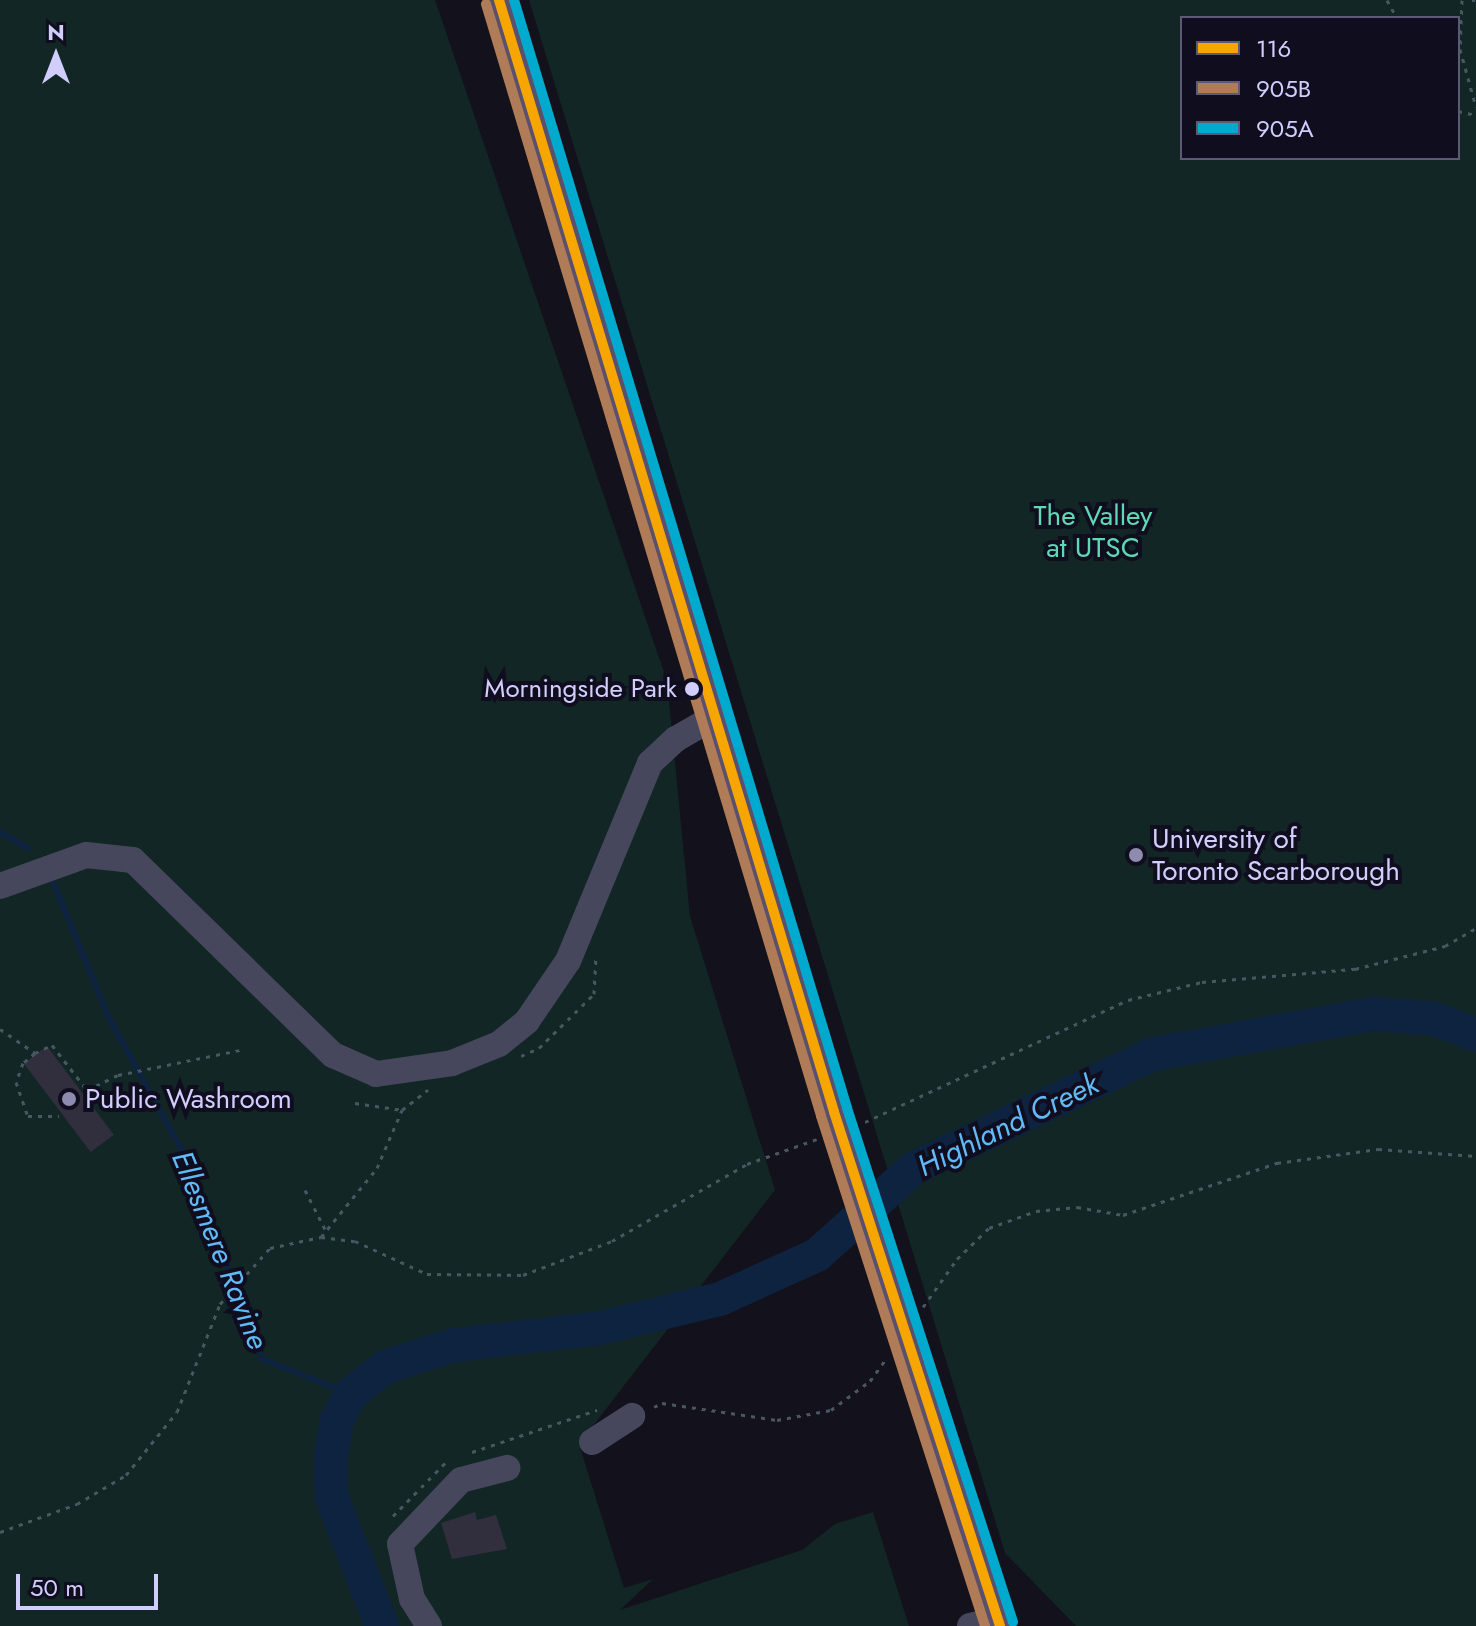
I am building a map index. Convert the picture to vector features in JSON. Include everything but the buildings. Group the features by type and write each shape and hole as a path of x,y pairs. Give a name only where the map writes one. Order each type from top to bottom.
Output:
{"main road":[{"path":"499,0 839,1124 984,1572 989,1624"}],"street":[{"path":"0,886 86,855 133,860 333,1055 376,1074 452,1063 499,1044 527,1021 568,961 650,763 664,748 716,716"},
{"path":"592,1442 632,1416"},
{"path":"429,1626 412,1599 400,1564 400,1544 461,1480 507,1468"}],"path":[{"path":"1462,0 1460,49 1476,107"},
{"path":"0,1532 77,1504 126,1475 177,1412 220,1304 260,1255 278,1245 321,1237 355,1241 427,1274 523,1275 612,1241 747,1164 1128,1000 1202,982 1355,969 1445,946 1476,928"},
{"path":"0,1029 35,1053"},
{"path":"59,1116 44,1120 28,1116 21,1104 16,1082 23,1063 52,1045 87,1090 130,1073 240,1050"},
{"path":"355,1103 402,1110"},
{"path":"914,1320 957,1259 989,1228 1036,1211 1077,1207 1123,1215 1277,1163 1378,1149 1476,1156"},
{"path":"305,1190 325,1230"},
{"path":"632,1416 662,1403 777,1420 831,1410 870,1381 888,1357"}],"green space":[{"name":"Morningside Park","path":"0,0 435,0 667,681 690,916 775,1190 579,1444 624,1588 653,1579 620,1610 802,1550 835,1524 873,1512 909,1626 0,1626"},
{"name":"The Valley at UTSC","path":"529,0 1476,0 1476,1626 1076,1626 1005,1553"}],"waterway":[{"name":"Ellesmere Ravine","path":"0,832 28,848"},
{"name":"Ellesmere Ravine","path":"53,882 109,1018 190,1165 262,1359 351,1394"},
{"name":"Highland Creek","path":"382,1626 331,1495 331,1456 337,1420 351,1394 385,1367 454,1345 600,1328 720,1299 817,1255 914,1168 1153,1054 1374,1014 1435,1019 1476,1035"}],"transit line":[{"name":"116","path":"499,0 834,1112 1000,1626"},
{"name":"905A","path":"514,0 847,1108 1013,1622"},
{"name":"905B","path":"486,4 821,1116 985,1626"}],"place":[{"name":"Morningside Park","path":"692,689"},
{"name":"University of Toronto Scarborough","path":"1136,855"},
{"name":"Public Washroom","path":"69,1099"}]}
